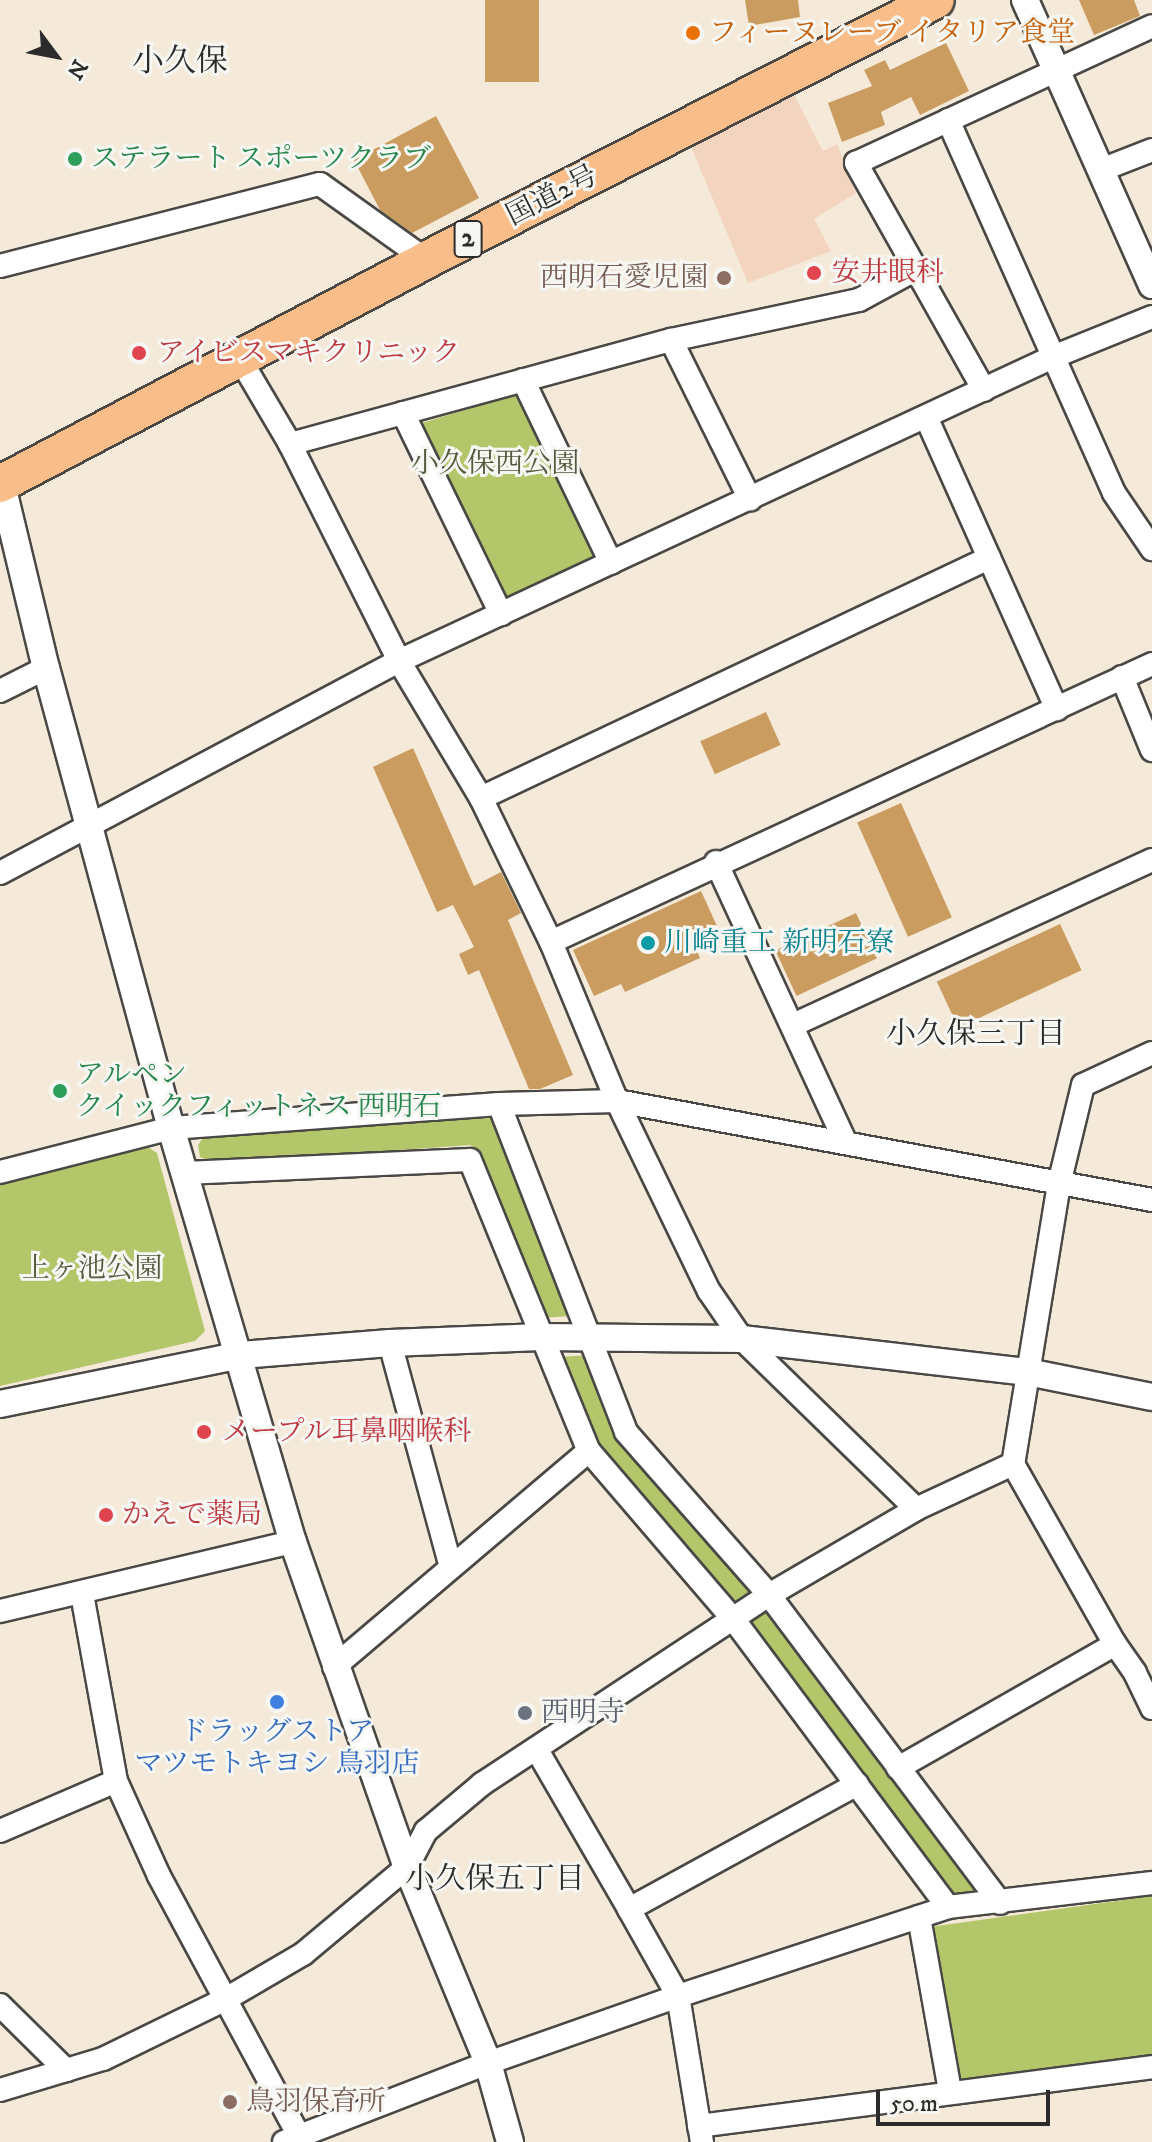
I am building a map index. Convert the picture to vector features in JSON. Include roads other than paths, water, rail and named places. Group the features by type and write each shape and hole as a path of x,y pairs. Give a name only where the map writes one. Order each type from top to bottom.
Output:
{"highway":[{"name":"国道2号","path":"1,482 426,260 936,0"}],"street":[{"path":"1025,0 1152,285"},
{"path":"984,390 856,163 1152,26"},
{"path":"948,120 1114,493 1152,549"},
{"path":"1101,170 1152,150"},
{"path":"0,266 320,184 426,260"},
{"path":"290,444 671,340 859,300 916,269"},
{"path":"0,873 399,661 927,419 1053,357 1152,317"},
{"path":"671,340 750,499"},
{"path":"240,359 290,444 399,661 481,798 551,942 617,1101 709,1291 742,1339 916,1509"},
{"path":"523,380 611,563"},
{"path":"403,413 501,614"},
{"path":"927,419 1057,709"},
{"path":"1,482 46,668 171,1128 241,1355 293,1542 334,1667 407,1867 488,2063 510,2142"},
{"path":"481,798 989,558"},
{"path":"551,942 716,862 1152,664"},
{"path":"0,691 46,668"},
{"path":"1122,677 1152,750"},
{"path":"793,1025 1152,860"},
{"path":"716,862 845,1141"},
{"path":"1152,1053 1083,1085 1059,1184 1013,1464 1115,1644 1144,1672 1152,1708"},
{"path":"0,1172 171,1128 499,1104 617,1101 1152,1200"},
{"path":"499,1104 626,1432 769,1595 1000,1903"},
{"path":"185,1173 470,1160 589,1451 734,1620 948,1907"},
{"path":"0,1404 241,1355 390,1343 588,1336 742,1339 1028,1372 1152,1397"},
{"path":"390,1343 451,1567"},
{"path":"334,1667 589,1451"},
{"path":"0,2090 103,2059 226,1999 303,1954 407,1867 426,1831 482,1784 769,1595 916,1509 1013,1464"},
{"path":"0,1611 293,1542"},
{"path":"82,1594 116,1781 159,1876 226,1999 295,2139 488,2063 678,1996 948,1907 1152,1883"},
{"path":"898,1768 1115,1644"},
{"path":"537,1750 678,1996 701,2134 950,2091 1152,2067"},
{"path":"0,1831 116,1781"},
{"path":"629,1909 857,1784"},
{"path":"919,1917 950,2091"},
{"path":"0,2005 66,2070"}],"place":[{"name":"フィーヌレーブ イタリア食堂","path":"693,33"},
{"name":"ステラート スポーツクラブ","path":"75,159"},
{"name":"安井眼科","path":"814,273"},
{"name":"西明石愛児園","path":"724,278"},
{"name":"アイビスマキクリニック","path":"139,353"},
{"name":"川崎重工 新明石寮","path":"648,943"},
{"name":"アルペン クイックフィットネス 西明石","path":"60,1091"},
{"name":"メープル耳鼻咽喉科","path":"204,1432"},
{"name":"かえで薬局","path":"106,1515"},
{"name":"ドラッグストア マツモトキヨシ 鳥羽店","path":"277,1702"},
{"name":"西明寺","path":"525,1713"},
{"name":"鳥羽保育所","path":"230,2102"}],"district":[{"name":"小久保","path":"180,62"},
{"name":"小久保三丁目","path":"976,1035"},
{"name":"小久保五丁目","path":"495,1880"}],"park label":[{"name":"小久保西公園","path":"495,464"},
{"name":"上ヶ池公園","path":"92,1269"}]}
